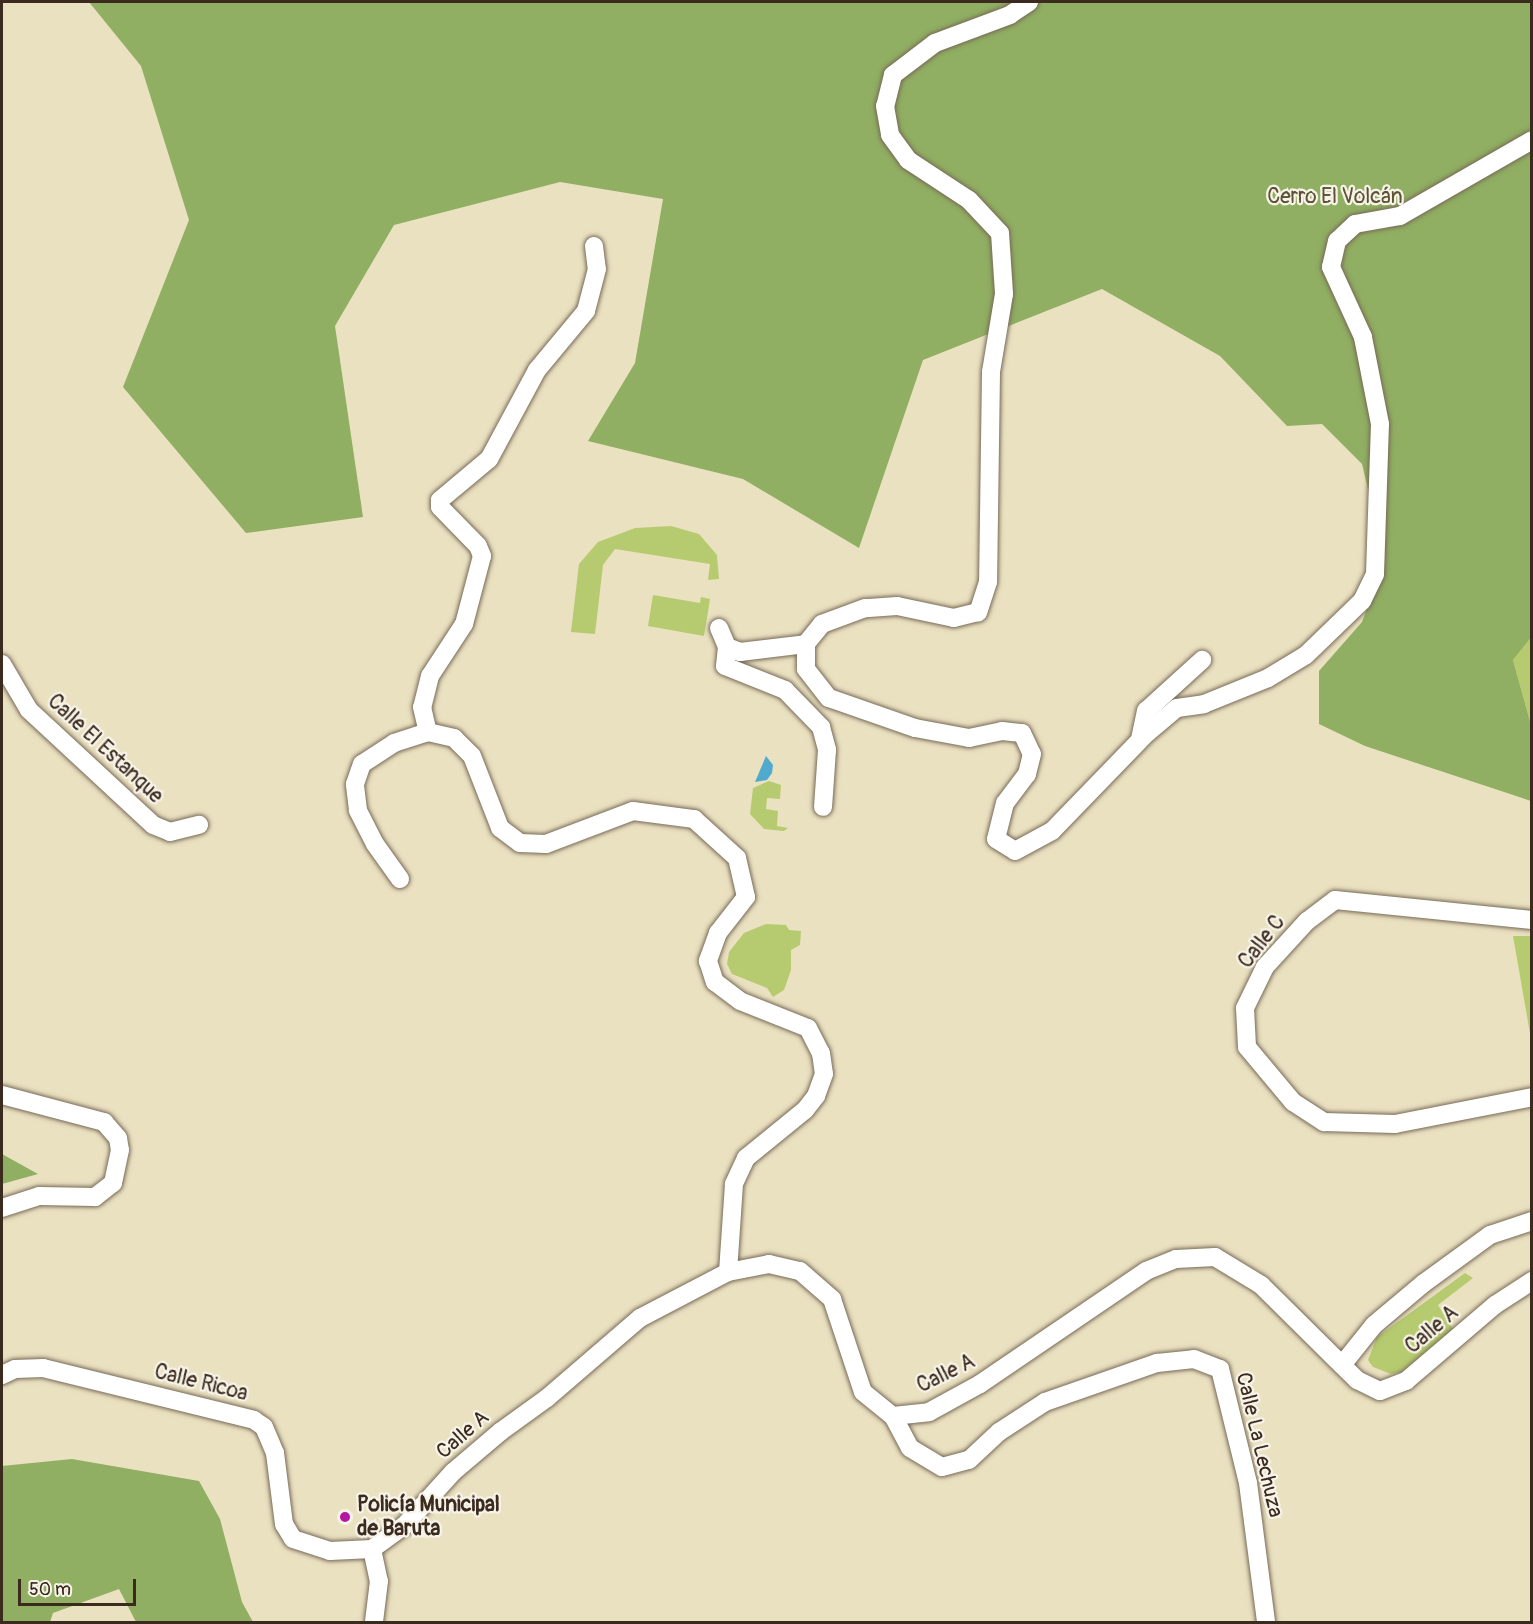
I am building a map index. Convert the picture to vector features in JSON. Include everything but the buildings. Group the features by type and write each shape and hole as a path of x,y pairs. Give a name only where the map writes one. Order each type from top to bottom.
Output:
{"street":[{"path":"1029,2 1010,15 935,43 894,75 885,106 890,135 908,160 969,200 1000,232 1004,294 991,372 988,582 978,612 954,618 897,606 865,608 822,624 806,644 806,669 829,698 926,730 969,738 1002,731 1022,733 1032,754 1027,774 1005,803 996,839 1015,851 1052,831 1140,740 1177,708 1204,704 1268,678 1306,655 1362,601 1375,574 1380,424 1363,337 1331,267 1337,242 1355,224 1400,216 1532,140"},
{"path":"428,732 422,706 430,676 464,624 482,555 478,546 440,507 440,500 489,459 537,370 586,311 597,269 594,246"},
{"path":"719,628 727,647 725,666 784,690 821,727 827,750 823,807"},
{"path":"727,647 740,652 806,644"},
{"path":"1140,740 1146,711 1202,660"},
{"name":"Calle El Estanque","path":"2,664 29,710 153,825 170,832 199,825"},
{"path":"400,879 375,844 358,810 355,784 362,764 394,743 428,732 454,738 472,756 500,828 520,843 546,844 633,812 694,819 737,858 746,897 718,933 708,961 715,982 740,1001 808,1028 821,1053 824,1074 816,1096 805,1110 746,1158 734,1184 728,1272"},
{"name":"Calle C","path":"1532,920 1335,900 1307,921 1265,967 1245,1008 1247,1047 1293,1102 1324,1122 1395,1124 1532,1097"},
{"path":"2,1095 104,1122 118,1138 120,1150 112,1183 95,1197 39,1196 2,1208"},
{"path":"1342,1365 1374,1325 1424,1283 1490,1235 1532,1221"},
{"name":"Calle A","path":"372,1549 404,1526 453,1472 500,1432 547,1398 640,1318 728,1272 769,1264 800,1271 832,1299 863,1392 893,1416 929,1412 980,1384 1146,1271 1176,1259 1215,1257 1261,1285 1357,1380 1380,1391 1406,1381 1495,1305 1532,1281"},
{"name":"Calle La Lechuza","path":"893,1416 910,1448 942,1467 969,1460 999,1432 1045,1402 1158,1363 1194,1359 1220,1369 1248,1483 1266,1623"},
{"name":"Calle Ricoa","path":"2,1375 29,1367 50,1369 254,1419 264,1427 275,1453 284,1524 293,1539 330,1551 372,1549"},
{"path":"372,1549 379,1581 374,1623"}],"green space":[{"name":"Cerro El Volcán","path":"89,2 1531,2 1532,636 1513,660 1531,725 1531,801 1365,746 1319,724 1319,671 1362,622 1385,560 1362,464 1322,424 1287,426 1220,356 1102,289 923,360 859,548 743,479 588,441 635,363 663,199 560,182 394,225 335,326 363,517 246,533 123,387 189,220 141,66"},
{"path":"671,526 699,534 717,555 719,579 708,580 710,564 615,549 603,565 595,634 571,632 579,564 598,542 635,528"},
{"path":"653,595 700,603 701,597 710,599 704,636 648,626"},
{"path":"1531,636 1531,725 1513,660"},
{"path":"769,781 781,785 780,799 767,798 766,809 778,811 777,826 788,828 784,831 764,829 750,814 753,788"},
{"path":"766,924 786,925 789,930 801,931 800,945 791,950 791,970 784,990 773,997 767,988 732,974 727,964 729,952 744,933"},
{"path":"1513,936 1531,936 1531,1039"},
{"path":"2,1154 38,1174 2,1184"},
{"path":"1465,1273 1473,1278 1438,1305 1453,1329 1401,1372 1391,1374 1373,1367 1368,1360 1377,1337"},
{"path":"72,1459 199,1481 220,1519 242,1602 253,1622 136,1622 119,1589 53,1613 50,1622 2,1622 2,1466"}],"water":[{"path":"766,756 773,765 772,773 767,780 755,782"}],"place":[{"name":"Policía Municipal de Baruta","path":"345,1517"}]}
